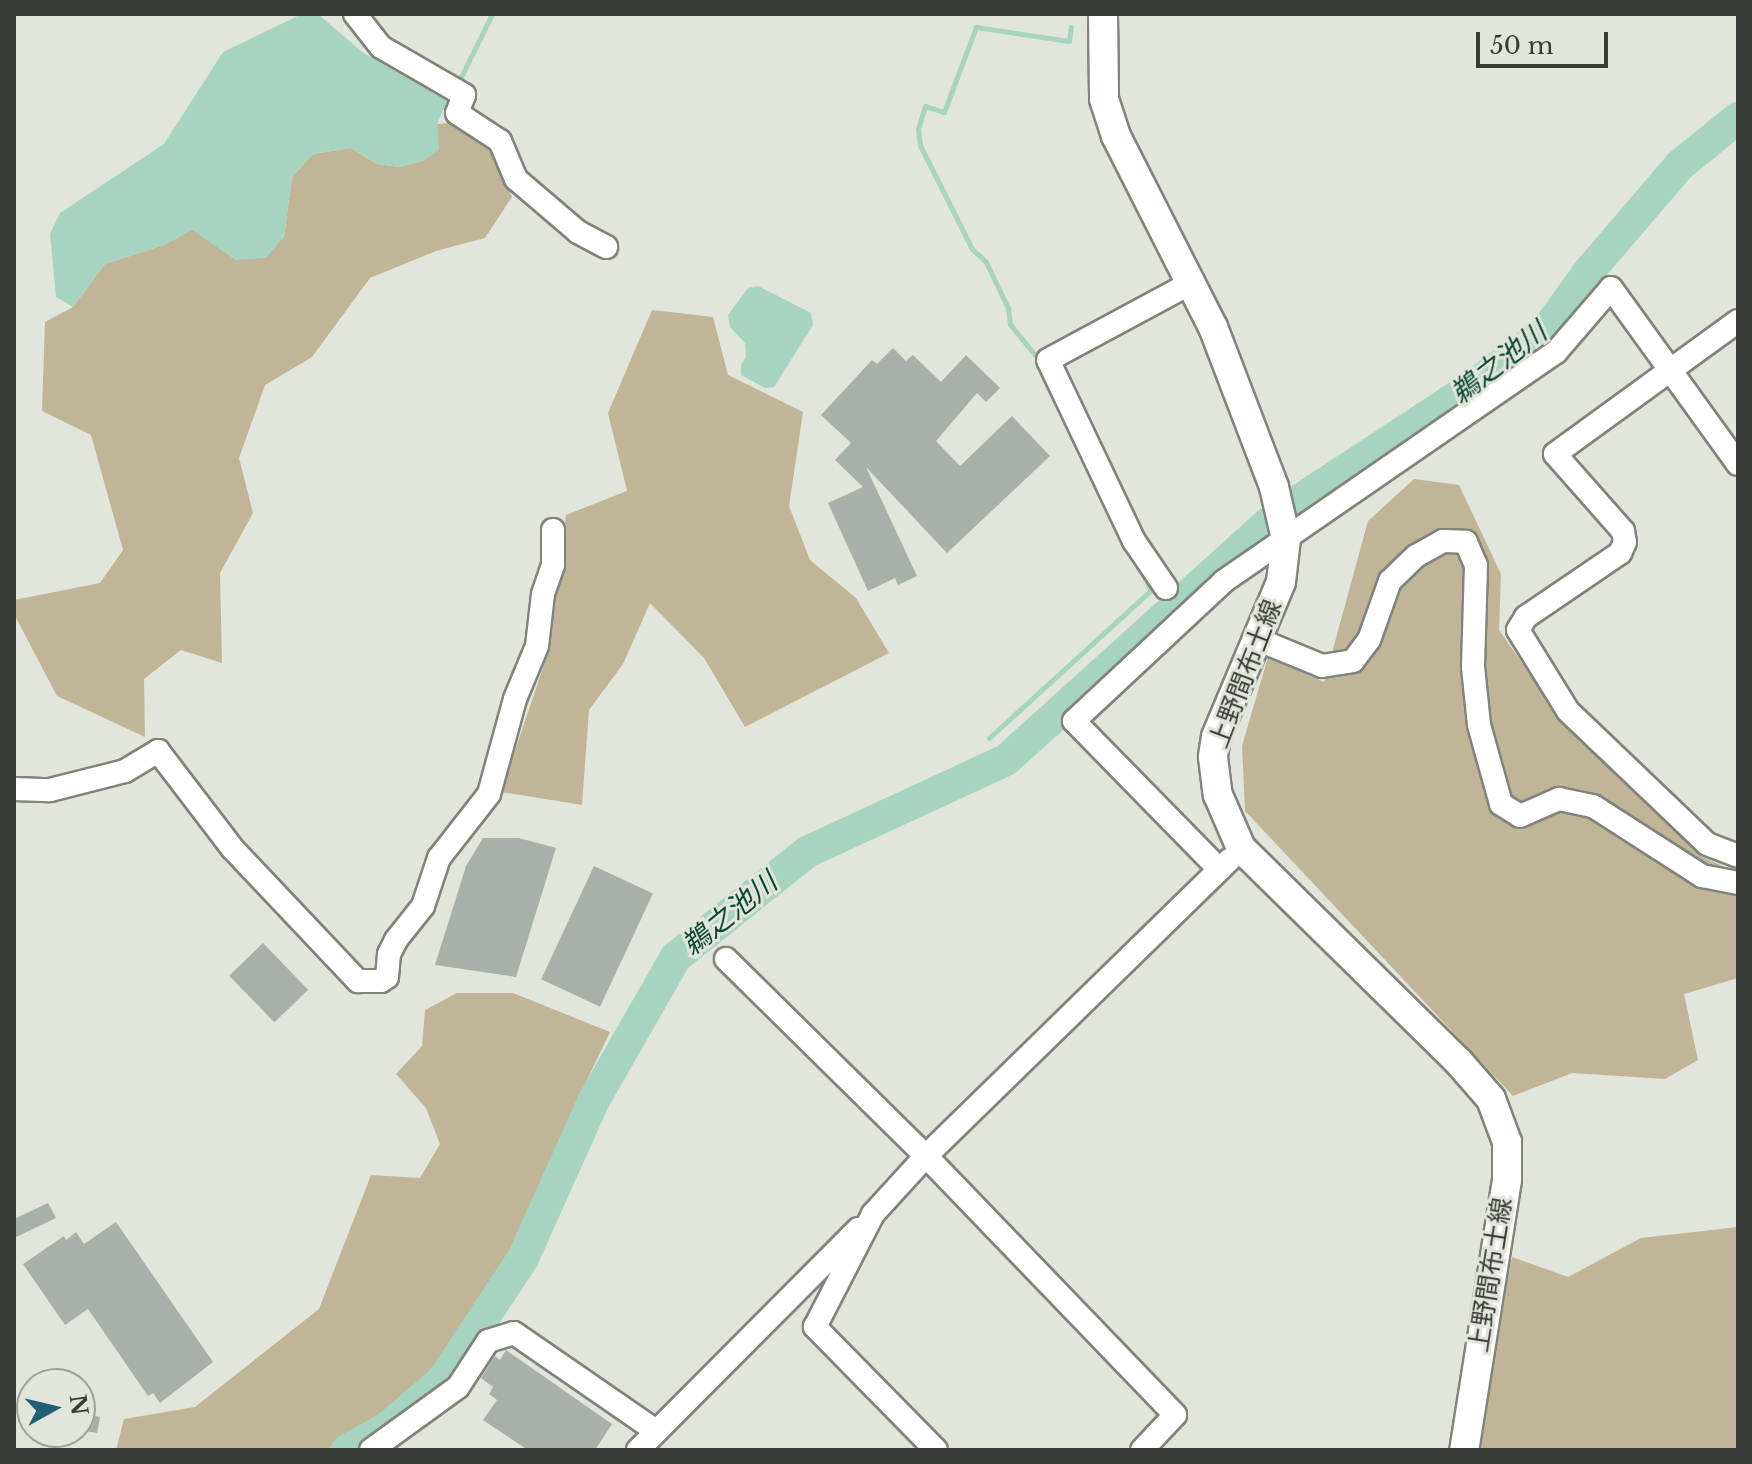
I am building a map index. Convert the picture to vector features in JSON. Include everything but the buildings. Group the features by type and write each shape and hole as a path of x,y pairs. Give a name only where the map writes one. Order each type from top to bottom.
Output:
{"main road":[{"name":"上野間布土線","path":"1103,14 1104,99 1116,136 1193,282 1274,487 1286,539 1281,582 1216,737 1213,757 1218,795 1241,848 1458,1061 1491,1099 1507,1142 1507,1180 1464,1450"}],"street":[{"path":"355,14 381,47 464,95 457,113 500,141 516,179 578,232 606,247"},
{"path":"1166,588 1134,541 1048,360 1193,282"},
{"path":"1219,869 1074,721 1224,581 1556,352 1611,288 1738,464"},
{"path":"1738,321 1555,454 1623,531 1625,542 1620,553 1526,617 1518,630 1568,711 1707,844 1738,856"},
{"path":"14,789 50,790 125,771 158,751 233,849 358,981 381,981 387,977 389,954 396,940 423,906 439,858 489,794 515,699 537,646 543,594 553,565 553,530"},
{"path":"1259,640 1322,666 1353,661 1369,640 1390,581 1416,556 1443,541 1466,542 1476,565 1473,667 1479,725 1501,804 1520,816 1559,799 1593,806 1702,876 1738,883"},
{"path":"638,1450 873,1214 926,1156 1241,848"},
{"path":"726,959 926,1156 1175,1415 1142,1450"},
{"path":"873,1214 815,1327 936,1450"},
{"path":"371,1450 458,1387 488,1341 514,1333 656,1431"}],"shaded area":[{"path":"302,14 318,14 362,52 447,101 437,124 439,150 425,160 400,167 377,164 351,148 313,154 292,177 284,237 266,258 236,260 192,230 164,245 105,264 73,307 56,297 50,234 60,213 164,144 223,52"},
{"path":"449,123 492,150 512,197 485,238 436,251 370,278 312,357 265,385 239,458 253,513 220,573 222,663 181,650 144,679 145,737 57,696 14,614 14,600 100,583 123,550 91,435 42,411 45,322 73,307 105,264 164,245 193,229 236,260 284,237 292,177 313,154 351,148 377,164 400,167 425,160 437,124"},
{"path":"758,286 811,313 813,325 774,387 765,388 741,375 741,365 746,357 745,343 730,327 728,315 748,288"},
{"path":"652,310 713,317 728,375 803,412 789,506 810,560 856,598 889,653 745,727 704,658 650,603 623,664 589,710 582,805 501,792 547,656 566,515 627,491 608,413"},
{"path":"1414,479 1459,485 1501,574 1499,630 1562,720 1700,856 1738,873 1738,978 1684,994 1698,1060 1665,1079 1572,1073 1513,1096 1245,811 1242,746 1268,657 1324,682 1368,521"},
{"path":"457,993 513,993 610,1032 576,1103 516,1253 433,1377 378,1421 326,1450 116,1450 124,1419 195,1407 319,1309 371,1175 420,1178 440,1144 426,1108 396,1074 422,1046 425,1010"},
{"path":"1738,1227 1738,1450 1473,1450 1512,1257 1568,1277 1641,1238"}],"waterway":[{"path":"461,77 492,14"},
{"path":"1035,355 1010,324 1008,308 986,262 972,249 920,145 918,129 925,106 944,112 976,27 1069,41 1071,27"},
{"name":"鵜之池川","path":"1295,503 1473,386 1545,332 1590,270 1680,165 1738,118"},
{"path":"1047,384 1055,401"},
{"name":"鵜之池川","path":"347,1450 387,1428 442,1381 523,1258 594,1100 676,957 807,852 1006,760 1268,523"},
{"path":"989,738 1151,590 1139,567"}]}
